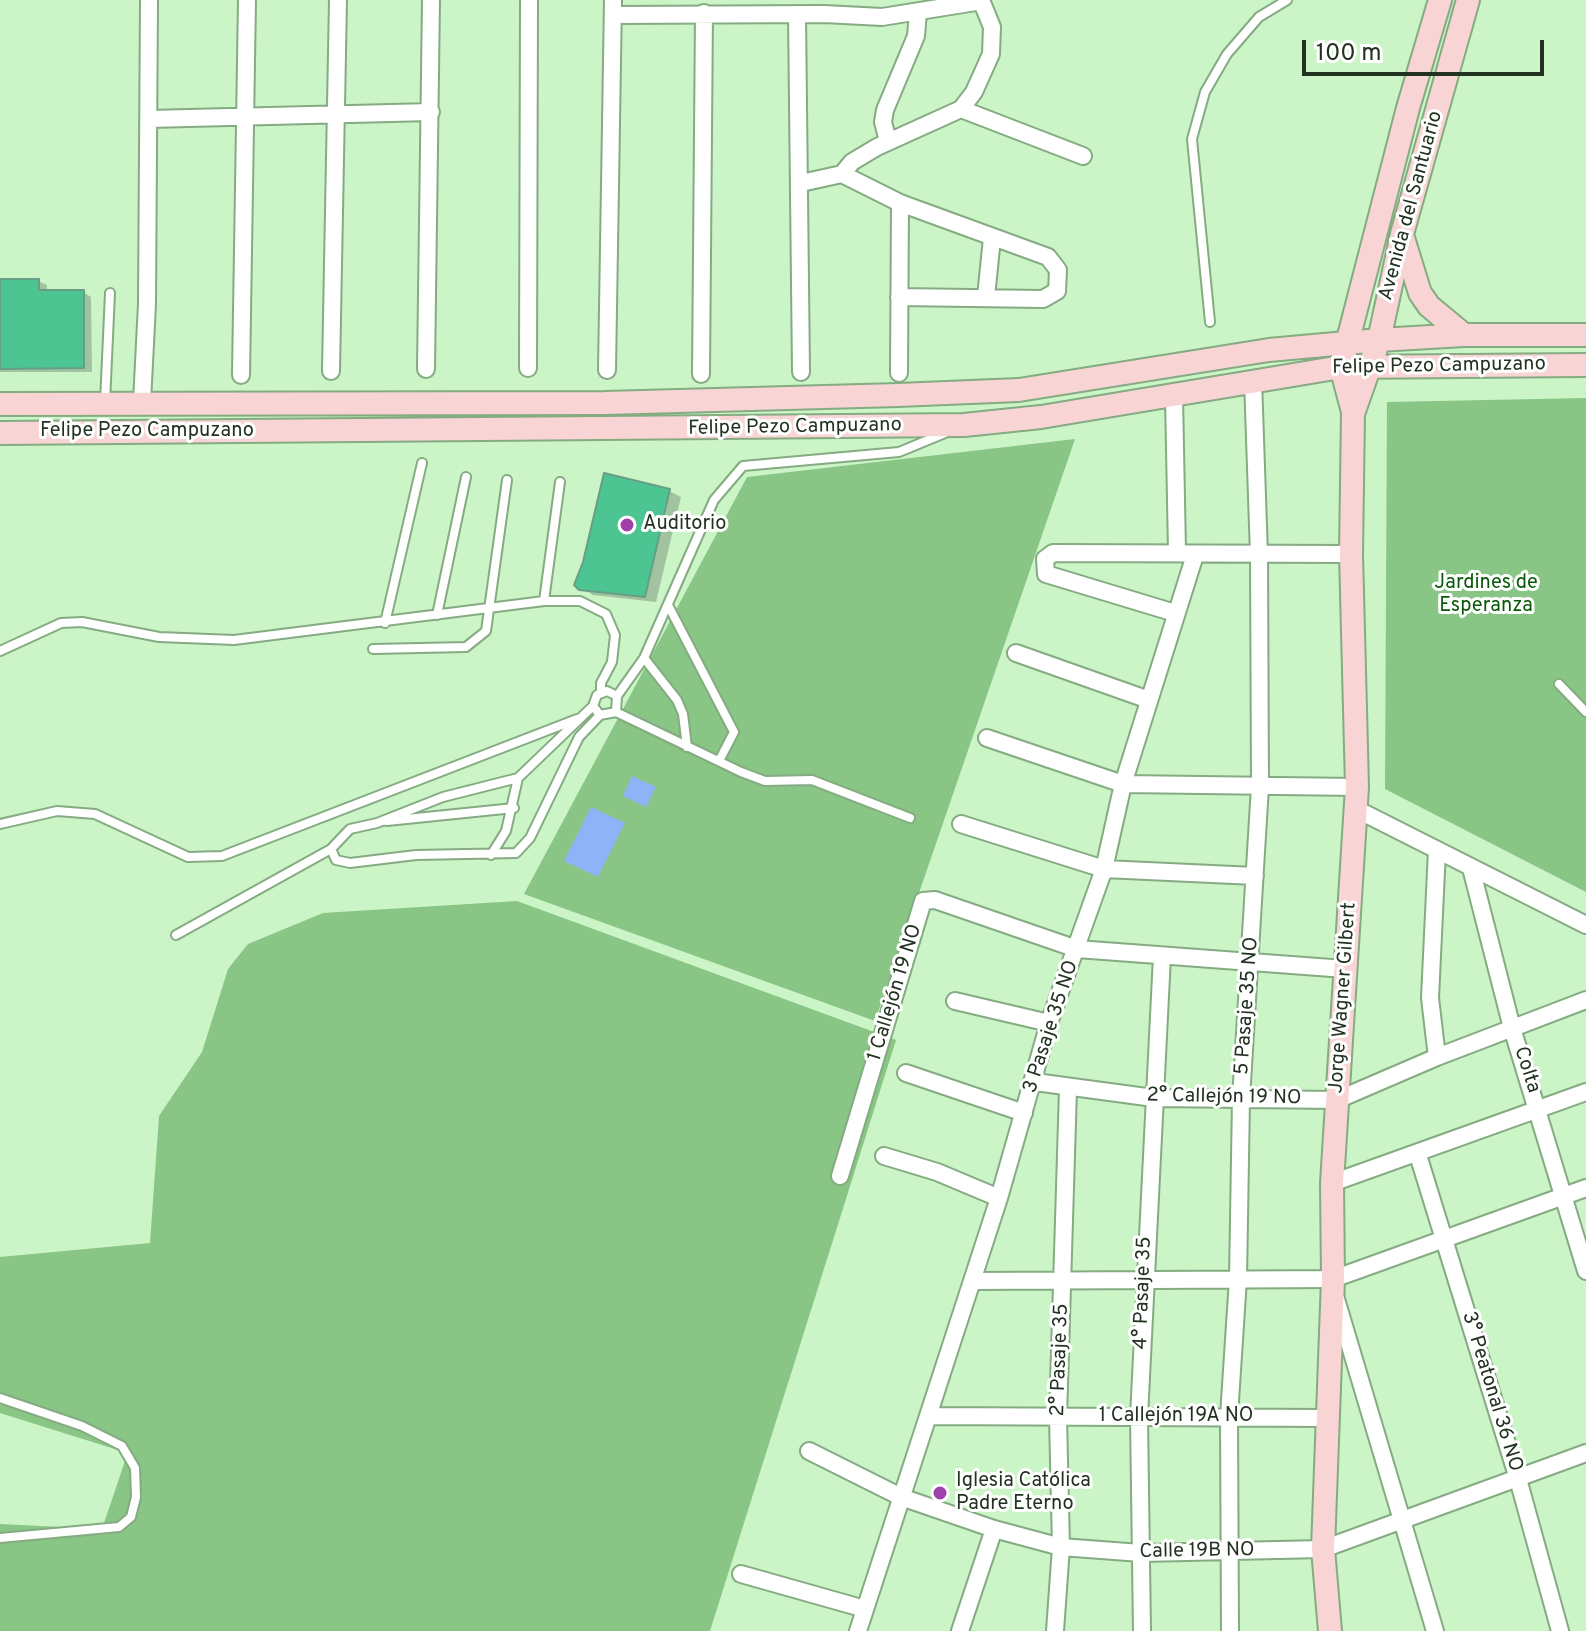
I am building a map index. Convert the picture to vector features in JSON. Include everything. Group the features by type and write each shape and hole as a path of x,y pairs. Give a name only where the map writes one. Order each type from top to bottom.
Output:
{"main road":[{"name":"Avenida del Santuario","path":"1341,367 1440,0"},
{"name":"Avenida del Santuario","path":"1353,412 1379,340 1402,234 1468,0"},
{"path":"1402,234 1420,293 1429,306 1464,335"},
{"name":"Felipe Pezo Campuzano","path":"0,404 605,403 1003,391 1091,381 1269,350 1464,335 1586,335"},
{"name":"Felipe Pezo Campuzano","path":"0,433 964,425 1041,417 1341,367 1586,365"},
{"name":"Jorge Wagner Gilbert","path":"1330,1631 1323,1549 1332,1282 1332,1183 1356,798 1351,554 1353,412 1341,367"}],"street":[{"path":"142,402 149,0"},
{"path":"241,375 247,0"},
{"path":"331,371 338,0"},
{"path":"426,369 431,0"},
{"path":"528,368 529,0"},
{"path":"607,370 613,7 704,13 882,17 982,0 992,27 991,54 974,92 961,109 888,141 852,162 842,174 801,183"},
{"path":"888,141 883,122 885,110 916,36 918,12"},
{"path":"701,374 704,13"},
{"path":"797,14 801,372"},
{"path":"961,109 1083,156"},
{"path":"149,119 431,112"},
{"path":"842,174 900,203 1055,261 1058,270 1057,291 1043,299 899,297"},
{"path":"899,373 900,203"},
{"path":"986,297 992,238"},
{"name":"5 Pasaje 35 NO","path":"1230,1631 1229,1416 1238,1279 1241,1099 1252,960 1260,786 1259,555 1253,380"},
{"path":"1174,396 1177,552"},
{"path":"1175,613 1046,574 1044,564 1053,553 1351,554"},
{"name":"3 Pasaje 35 NO","path":"858,1631 973,1281 1035,1082 1049,1023 1104,869 1123,784 1195,555"},
{"path":"1016,653 1149,700"},
{"path":"987,738 1123,784 1260,786 1356,798 1437,850 1586,925"},
{"path":"961,824 1104,869 1255,876"},
{"path":"1437,850 1430,998 1437,1057"},
{"name":"Colta","path":"1471,868 1512,1028 1586,1271"},
{"name":"1 Callejón 19 NO","path":"840,1176 923,901 935,900 1077,949 1345,969"},
{"name":"4° Pasaje 35","path":"1142,1631 1139,1417 1143,1280 1162,956"},
{"name":"2° Callejón 19 NO","path":"1035,1082 1068,1089 1154,1098 1337,1100 1437,1057 1586,1000"},
{"path":"955,1001 1049,1023"},
{"path":"906,1073 1024,1113"},
{"name":"2° Pasaje 35","path":"1055,1631 1061,1547 1058,1417 1068,1089"},
{"path":"1332,1183 1418,1155 1586,1092"},
{"name":"3° Peatonal 36 NO","path":"1418,1155 1518,1479 1560,1631"},
{"path":"884,1156 937,1172 999,1198"},
{"path":"973,1281 1238,1279 1332,1282 1586,1188"},
{"path":"1332,1282 1435,1631"},
{"name":"1 Callejón 19A NO","path":"929,1416 1326,1418"},
{"name":"Calle 19B NO","path":"809,1451 901,1497 994,1529 1061,1547 1141,1553 1323,1549 1586,1453"},
{"path":"960,1631 994,1529"},
{"path":"741,1574 865,1609"}],"lane":[{"path":"1210,322 1192,139 1205,92 1227,54 1259,17 1287,0"},
{"path":"105,403 110,293"},
{"path":"616,712 617,696 644,658 714,500 743,466 899,452 964,425"},
{"path":"385,623 422,463"},
{"path":"437,615 466,477"},
{"path":"373,649 466,647 486,631 507,480"},
{"path":"544,601 560,482"},
{"path":"0,651 61,623 82,622 159,637 234,640 544,601 580,601 606,614 615,635 612,662 601,683 601,692 593,706 518,778 443,797 377,823"},
{"path":"668,605 734,732 719,761"},
{"path":"644,658 677,700 683,714 687,747"},
{"path":"1559,684 1586,712"},
{"path":"601,692 617,696"},
{"path":"593,706 600,715"},
{"path":"331,849 336,860 350,863 416,855 516,853 530,838 579,737 600,715 616,712 765,781 812,780 910,818"},
{"path":"0,824 57,811 95,814 188,857 222,856 577,719"},
{"path":"491,855 506,831 514,808 518,778"},
{"path":"443,797 444,815"},
{"path":"176,935 331,849 350,829 377,823 514,808"},
{"path":"0,1398 82,1426 122,1446 135,1468 136,1497 131,1517 119,1527 0,1538"}],"green space":[{"name":"Jardines de Esperanza","path":"1586,398 1586,892 1385,789 1387,402"},
{"path":"1075,439 875,1021 524,894 747,477"},
{"path":"517,901 896,1040 710,1631 0,1631 0,1524 102,1529 126,1458 118,1450 0,1413 0,1257 150,1243 159,1116 202,1052 228,969 248,944 323,913"}],"water":[{"path":"632,776 656,787 646,807 623,796"},
{"path":"591,807 625,823 598,877 564,861"}],"building":[{"path":"0,279 39,279 39,290 84,290 84,368 0,369"},
{"name":"Auditorio","path":"604,473 670,489 645,597 579,590 574,585 583,562"}],"place":[{"name":"Auditorio","path":"627,525"},
{"name":"Iglesia Católica Padre Eterno","path":"940,1493"}]}
